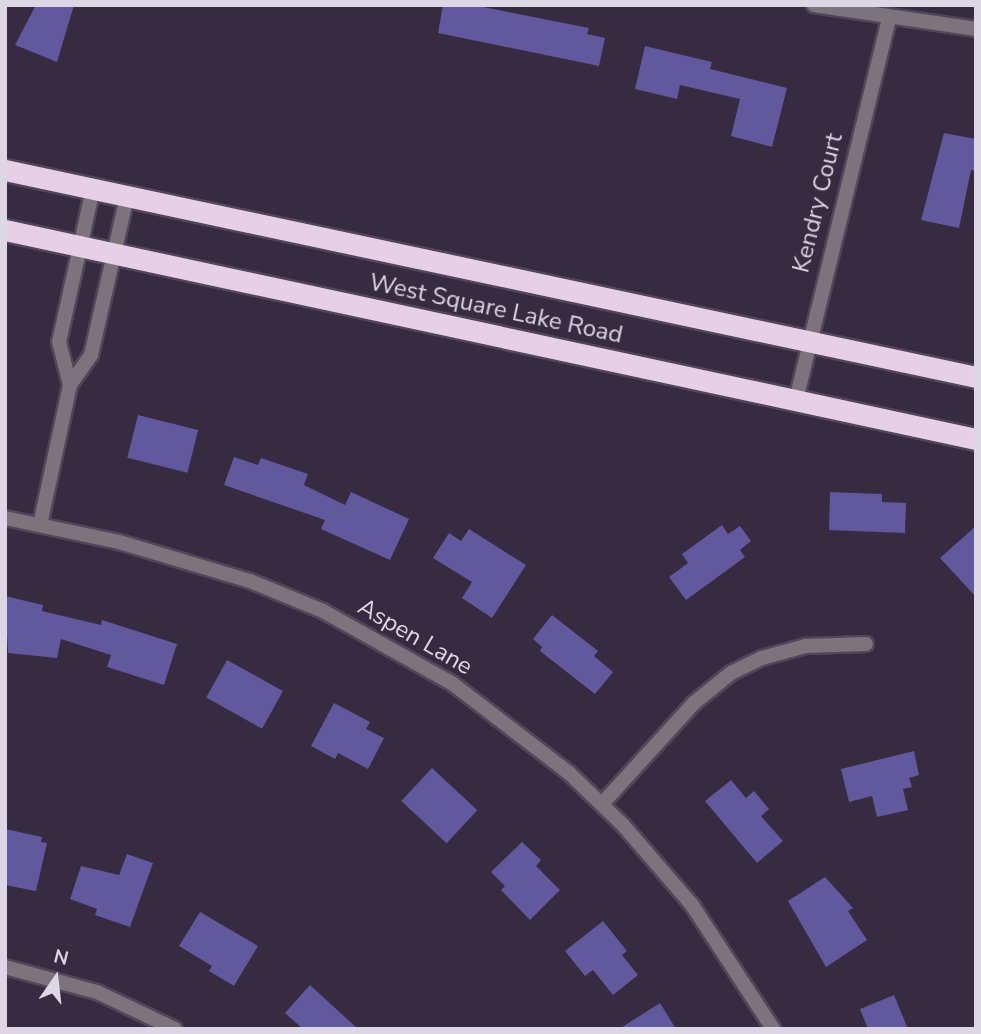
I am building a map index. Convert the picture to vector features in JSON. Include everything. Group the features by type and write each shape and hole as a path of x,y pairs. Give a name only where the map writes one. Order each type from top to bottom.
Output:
{"highway":[{"name":"West Square Lake Road","path":"5,170 976,377"},
{"name":"West Square Lake Road","path":"5,230 976,439"}],"street":[{"path":"814,5 976,29"},
{"name":"Kendry Court","path":"796,400 889,18"},
{"path":"70,385 59,342 93,189"},
{"path":"40,525 70,385 91,355 127,196"},
{"name":"Aspen Lane","path":"5,518 185,559 323,611 453,684 527,738 602,804 692,905 773,1029"},
{"path":"602,804 694,704 731,673 762,658 806,646 866,644"},
{"path":"5,967 97,992 175,1029"}],"building":[{"path":"36,5 74,5 57,62 15,45"},
{"path":"443,5 473,5 589,28 587,34 605,38 599,66 438,33"},
{"path":"645,46 712,62 710,69 787,88 772,147 731,136 740,99 680,85 677,99 635,89"},
{"path":"944,133 976,139 976,171 971,170 959,228 921,220"},
{"path":"138,415 198,430 188,473 127,458"},
{"path":"234,457 258,465 261,458 308,474 304,485 345,505 351,492 409,519 390,560 321,529 325,520 224,485"},
{"path":"830,492 882,494 882,502 906,503 905,533 829,530"},
{"path":"722,525 728,534 740,526 751,541 740,550 745,557 686,600 669,577 688,563 682,554"},
{"path":"976,526 976,597 940,558"},
{"path":"469,529 526,565 492,618 462,598 472,582 433,558 449,533 461,541"},
{"path":"5,596 43,605 42,611 101,625 102,620 177,644 164,685 107,667 111,655 61,639 57,658 8,653"},
{"path":"552,615 598,651 594,656 613,672 595,694 540,651 542,647 533,639"},
{"path":"227,660 283,691 262,729 206,698"},
{"path":"334,703 370,722 366,729 384,738 368,769 338,753 335,759 311,746"},
{"path":"914,751 919,775 909,778 912,787 903,789 908,810 877,817 872,796 849,802 841,769"},
{"path":"432,768 477,810 447,843 401,801"},
{"path":"731,780 746,798 754,791 769,809 761,816 783,841 757,863 705,801"},
{"path":"5,829 42,837 41,842 47,843 36,891 5,885"},
{"path":"522,842 541,860 536,866 560,890 530,920 501,890 505,886 491,872"},
{"path":"127,854 153,863 130,927 95,915 97,909 70,899 81,866 119,875"},
{"path":"825,877 853,908 848,911 867,940 826,967 788,901"},
{"path":"200,912 258,946 234,986 209,971 212,966 179,946"},
{"path":"603,921 627,951 622,955 638,975 613,995 593,970 585,976 565,951"},
{"path":"310,985 358,1029 303,1029 285,1013"},
{"path":"894,995 908,1029 868,1029 860,1009"},
{"path":"660,1003 676,1029 619,1029"}]}
